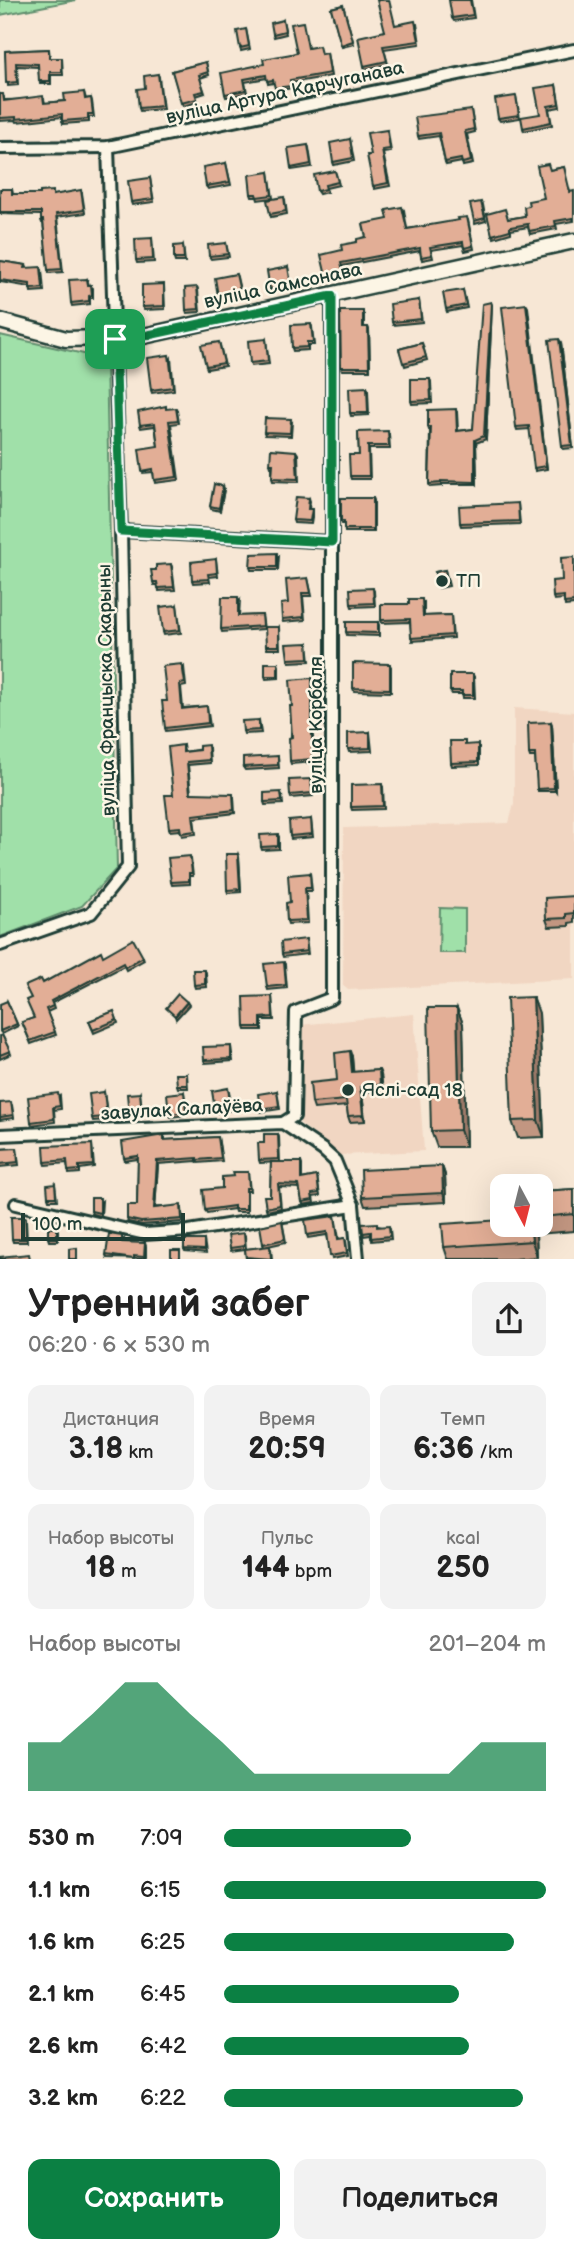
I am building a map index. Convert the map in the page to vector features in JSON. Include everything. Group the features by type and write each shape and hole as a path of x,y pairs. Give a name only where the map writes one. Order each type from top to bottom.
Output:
{"street":[{"name":"вуліца Артура Карчуганава","path":"0,148 107,147 574,50"},
{"name":"вуліца Францыска Скарыны","path":"0,945 91,913 128,867 121,531 107,147"},
{"name":"вуліца Самсонава","path":"0,321 66,339 139,337 574,242"},
{"name":"вуліца Корбаля","path":"283,1123 294,1116 296,1012 332,998 332,296"},
{"path":"121,531 332,542"},
{"name":"завулак Салаўёва","path":"0,1135 283,1123 335,1161 353,1205 358,1259"},
{"path":"16,1204 145,1234 189,1231 353,1205"}],"shaded area":[{"path":"514,708 574,712 574,979 348,990 343,985 344,828 509,823 514,804"},
{"path":"414,1014 424,1151 340,1155 300,1123 299,1025"}],"green space":[{"path":"0,0 76,0 0,15"},
{"path":"0,335 106,359 117,868 82,906 0,937"},
{"path":"440,908 465,909 465,953 439,953"}],"building":[{"path":"377,0 389,0 395,25 415,21 419,41 383,46 387,61 364,66 358,37 385,31"},
{"path":"449,0 470,0 473,15 452,18"},
{"path":"343,5 353,41 341,45 331,8"},
{"path":"283,20 285,31 273,34 271,23"},
{"path":"303,22 308,48 319,46 321,54 327,53 330,73 290,80 291,86 275,88 273,80 267,81 266,75 244,79 246,90 225,94 221,73 264,64 263,59 297,53 291,24"},
{"path":"246,29 249,46 240,48 237,31"},
{"path":"49,49 49,58 62,58 62,72 50,72 50,81 39,81 38,64 16,63 17,82 6,83 5,51"},
{"path":"206,62 208,72 199,75 204,91 195,93 197,99 181,103 172,71"},
{"path":"158,74 162,106 139,108 137,89 145,88 144,76"},
{"path":"556,85 559,104 548,106 551,122 523,128 521,117 540,114 535,88"},
{"path":"84,92 85,99 91,98 93,114 88,114 88,119 62,121 62,114 0,118 0,94 3,94 4,101 43,96 44,103 65,101 64,94"},
{"path":"516,96 519,115 498,118 495,99"},
{"path":"471,110 474,129 465,131 471,161 462,163 461,159 445,162 439,133 418,136 415,117"},
{"path":"387,130 390,149 382,150 388,183 373,186 367,155 371,155 367,133"},
{"path":"350,139 353,158 333,162 330,143"},
{"path":"308,145 311,164 291,168 288,148"},
{"path":"226,163 230,182 206,186 203,167"},
{"path":"548,164 550,170 564,167 570,192 574,191 574,221 573,218 555,221 556,226 529,231 528,224 510,227 510,230 492,235 487,214 505,209 508,219 525,216 524,207 529,206 528,201 544,198 537,166"},
{"path":"335,171 338,182 325,185 326,189 317,191 314,175"},
{"path":"269,172 272,195 257,197 256,194 251,194 249,175"},
{"path":"150,178 153,199 131,202 128,181"},
{"path":"0,189 12,189 12,194 53,191 53,195 81,190 84,210 56,214 62,269 48,270 41,212 0,212"},
{"path":"284,197 286,211 270,214 267,200"},
{"path":"481,202 485,218 474,221 470,204"},
{"path":"402,207 407,229 467,217 473,246 464,248 463,242 430,247 432,255 421,257 420,248 341,263 343,272 326,276 321,255 342,250 341,245 366,237 363,224 388,219 386,210"},
{"path":"152,238 153,259 136,260 135,239"},
{"path":"226,243 228,254 209,256 208,245"},
{"path":"183,245 184,259 174,259 174,246"},
{"path":"0,261 26,265 25,268 41,267 43,288 30,289 30,284 0,280"},
{"path":"288,267 291,285 270,289 267,271"},
{"path":"236,274 240,292 218,296 215,278"},
{"path":"87,279 92,295 89,296 89,301 71,303 69,280"},
{"path":"164,284 164,306 142,307 142,285"},
{"path":"197,287 199,309 186,310 185,288"},
{"path":"463,290 466,305 446,309 443,293"},
{"path":"419,300 421,319 392,322 390,304"},
{"path":"491,302 484,436 475,440 475,482 441,481 429,484 431,427 428,427 428,410 456,409 457,431 473,429 482,304"},
{"path":"526,304 546,466 534,468 529,426 516,427 502,307"},
{"path":"340,311 363,311 363,327 368,327 369,367 341,367"},
{"path":"311,324 313,342 307,342 307,347 292,348 291,325"},
{"path":"266,339 268,361 250,363 248,341"},
{"path":"559,339 572,445 562,446 549,340"},
{"path":"219,342 224,363 206,366 201,345"},
{"path":"422,343 426,357 403,363 399,349"},
{"path":"169,355 173,387 151,390 147,358"},
{"path":"411,379 430,379 431,400 411,401"},
{"path":"367,387 368,413 350,413 349,388"},
{"path":"166,406 166,409 176,408 178,420 169,421 177,477 154,480 153,469 142,471 139,449 158,446 155,423 140,425 138,412"},
{"path":"265,418 291,419 290,433 264,432"},
{"path":"388,431 389,446 368,446 369,476 350,476 349,455 359,455 358,432"},
{"path":"271,449 296,451 298,479 272,478"},
{"path":"214,484 223,486 219,508 210,506"},
{"path":"296,497 309,498 308,509 312,509 310,521 293,520"},
{"path":"341,498 373,498 373,529 344,529 344,521 341,521"},
{"path":"518,503 519,521 460,523 459,506"},
{"path":"277,553 277,567 250,567 251,554"},
{"path":"574,557 574,602 564,603 564,596 553,597 552,581 562,580 561,558"},
{"path":"216,559 217,573 208,574 209,579 192,580 191,562"},
{"path":"171,564 174,587 158,588 157,582 153,582 151,570 156,570 156,565"},
{"name":"ТП","path":"445,570 448,583 438,585 435,572"},
{"path":"308,578 311,593 302,593 304,617 282,619 281,604 288,603 286,580"},
{"path":"373,588 374,603 351,604 350,589"},
{"path":"222,597 238,597 238,616 262,615 263,626 221,629"},
{"path":"409,599 422,599 423,616 451,615 452,635 411,638 410,619 381,620 381,604 409,604"},
{"path":"177,605 180,630 163,632 160,607"},
{"path":"346,622 378,622 378,633 346,632"},
{"path":"265,627 279,627 279,646 266,646"},
{"path":"308,643 309,658 288,659 286,644"},
{"path":"265,663 278,663 278,676 265,676"},
{"path":"353,663 390,664 390,689 353,688"},
{"path":"182,664 185,683 180,684 182,709 207,706 208,723 165,728 162,701 167,701 163,666"},
{"path":"450,674 473,674 473,695 450,691"},
{"path":"312,678 312,759 290,761 290,680"},
{"path":"259,720 259,730 243,731 242,721"},
{"path":"551,722 554,788 537,789 535,754 529,754 528,723"},
{"path":"370,732 370,748 348,749 348,733"},
{"path":"450,741 465,741 465,745 478,744 478,762 451,763"},
{"path":"183,745 183,752 199,750 199,746 208,745 209,760 187,762 190,793 233,794 234,810 193,815 195,831 181,833 180,827 169,828 165,795 173,795 168,747"},
{"path":"278,756 278,765 243,767 243,758"},
{"path":"311,779 312,793 290,795 289,780"},
{"path":"382,784 383,806 351,807 351,785"},
{"path":"281,792 282,801 264,802 264,793"},
{"path":"311,819 312,834 290,836 289,821"},
{"path":"278,834 278,846 261,847 260,835"},
{"path":"226,854 238,854 240,889 227,890"},
{"path":"190,856 192,873 189,873 189,881 171,882 168,858"},
{"path":"310,873 311,888 305,888 307,920 287,921 286,903 290,902 288,875"},
{"path":"574,896 574,913 566,914 566,918 546,919 545,898"},
{"path":"133,939 143,957 125,967 123,963 51,1001 53,1006 46,1009 55,1032 30,1041 22,1022 34,1018 26,1000 31,998 25,986 41,979 43,983 101,951 103,956"},
{"path":"306,939 307,951 282,954 281,942"},
{"path":"284,962 286,985 267,987 264,964"},
{"path":"193,970 205,970 205,984 194,985"},
{"path":"178,994 187,1002 175,1016 166,1008"},
{"path":"272,996 273,1017 261,1018 261,1027 245,1027 244,997"},
{"path":"533,997 538,1120 512,1121 507,998"},
{"path":"7,1001 17,1024 0,1031 0,1004"},
{"path":"428,1008 457,1008 460,1130 431,1131"},
{"path":"114,1011 117,1020 93,1030 89,1021"},
{"path":"2,1035 10,1051 0,1055 0,1036"},
{"path":"231,1046 231,1059 204,1060 203,1047"},
{"name":"Яслі-сад 18","path":"350,1051 352,1072 379,1070 380,1085 360,1087 363,1115 348,1116 346,1100 312,1103 310,1083 337,1080 335,1053"},
{"path":"176,1074 187,1074 187,1085 177,1085"},
{"path":"228,1088 231,1107 215,1110 212,1091"},
{"path":"277,1091 279,1106 260,1109 258,1094"},
{"path":"104,1092 107,1117 92,1118 89,1094"},
{"path":"184,1092 186,1112 169,1114 167,1094"},
{"path":"58,1093 60,1106 53,1107 54,1119 31,1122 28,1097"},
{"path":"140,1093 142,1114 129,1115 127,1094"},
{"path":"11,1102 13,1115 0,1117 0,1103"},
{"path":"264,1134 278,1134 279,1159 259,1160 258,1143 264,1143"},
{"path":"164,1135 164,1140 218,1137 221,1158 157,1161 154,1208 181,1205 182,1219 141,1222 127,1219 127,1205 137,1205 138,1156 124,1158 122,1142"},
{"path":"92,1144 93,1165 79,1166 79,1170 68,1171 67,1160 45,1162 44,1146"},
{"path":"17,1148 18,1162 0,1164 0,1149"},
{"path":"271,1162 301,1162 301,1179 317,1176 319,1193 312,1194 313,1200 302,1202 299,1185 278,1184 280,1205 266,1208 264,1196 270,1196"},
{"path":"442,1166 443,1193 362,1197 361,1170"},
{"path":"233,1172 248,1172 246,1209 234,1209 234,1206 205,1210 203,1190 222,1188 222,1177 234,1176"},
{"path":"55,1184 56,1197 48,1197 47,1185"},
{"path":"574,1189 574,1214 553,1216 553,1190"},
{"path":"91,1198 100,1198 100,1213 91,1211"},
{"path":"335,1216 338,1239 345,1238 347,1253 330,1256 327,1232 307,1235 305,1220"},
{"path":"11,1217 25,1217 26,1239 12,1239"},
{"path":"282,1221 285,1239 263,1244 260,1226"},
{"path":"490,1221 490,1237 532,1237 532,1241 444,1247 442,1224"},
{"path":"377,1223 377,1227 389,1226 390,1236 371,1238 371,1232 363,1233 362,1224"},
{"path":"48,1228 57,1228 57,1238 48,1238"},
{"path":"244,1233 245,1246 230,1248 228,1235"},
{"path":"109,1234 122,1236 122,1242 145,1243 144,1257 134,1256 134,1259 106,1255"},
{"path":"184,1240 204,1240 204,1250 184,1249"},
{"path":"270,1246 271,1259 246,1257 245,1249"},
{"path":"77,1248 77,1259 69,1259 69,1249"},
{"path":"171,1250 180,1250 180,1259 171,1259"},
{"path":"29,1254 30,1259 0,1259 0,1257"}],"place":[{"name":"ТП","path":"442,581"},
{"name":"Яслі-сад 18","path":"348,1090"}],"route":[{"path":"332,296 332,542 121,531 115,339 139,337 332,296"}]}
